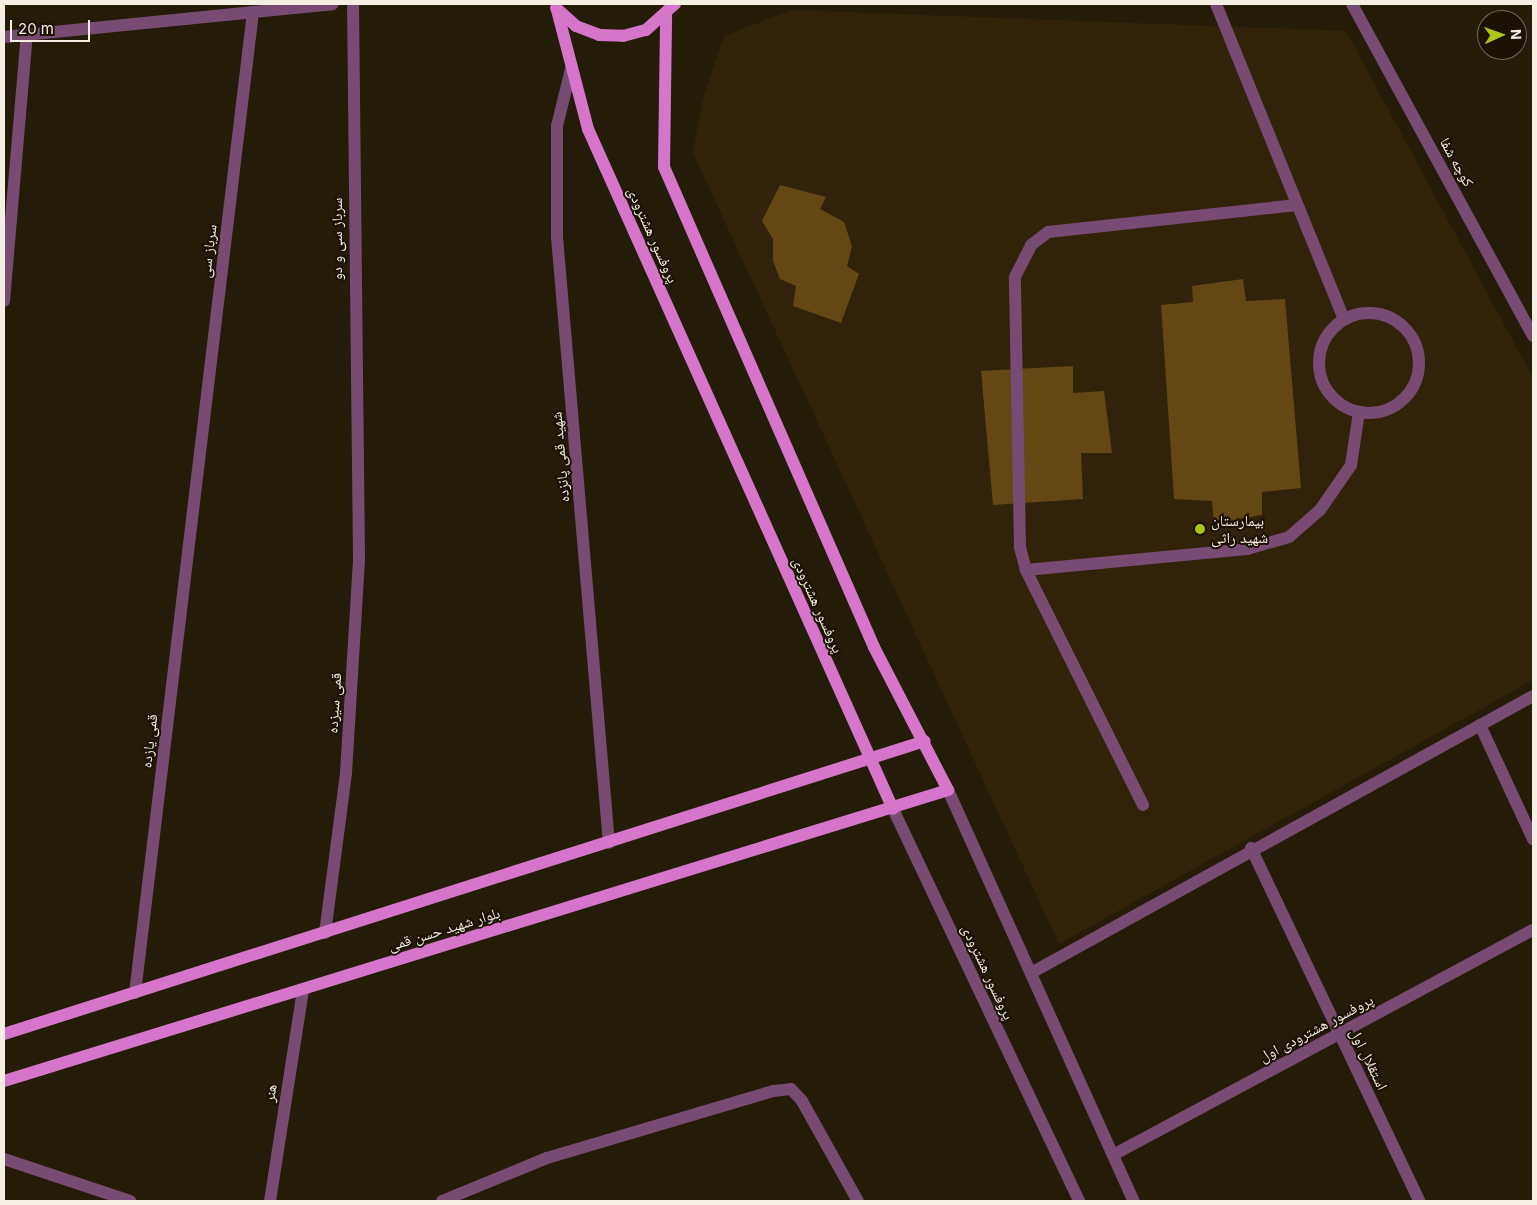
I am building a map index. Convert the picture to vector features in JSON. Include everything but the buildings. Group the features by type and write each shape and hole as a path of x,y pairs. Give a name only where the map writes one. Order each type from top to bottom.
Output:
{"main road":[{"path":"556,7 576,26 591,32 622,36 646,30 666,16 675,4"},
{"name":"پروفسور هشترودی","path":"556,7 588,129 893,809"},
{"path":"666,16 664,168 874,647 925,741 948,790"},
{"path":"4,1034 871,760 925,741"},
{"name":"بلوار شهید حسن قمی","path":"4,1081 893,809 948,790"}],"street":[{"path":"4,37 332,4"},
{"name":"سرباز سی و دو","path":"353,4 358,473"},
{"path":"1216,4 1344,319"},
{"name":"کوچه شفا","path":"1352,4 1533,336"},
{"name":"سرباز سی","path":"196,493 253,12"},
{"path":"4,301 27,35"},
{"name":"شهید قمی پانزده","path":"571,70 557,126 557,237 609,843"},
{"path":"1143,805 1026,570 1020,547 1015,277 1031,245 1048,232 1297,205"},
{"path":"1367,313 1390,317 1413,339 1418,355 1418,371 1404,399 1375,412 1359,412 1333,398 1319,370 1324,341 1344,319 1367,313"},
{"path":"1026,570 1247,549 1289,537 1320,510 1351,465 1359,412"},
{"name":"قمی سیزده","path":"325,933 346,773 359,558 358,473"},
{"name":"قمی یازده","path":"135,993 196,493"},
{"path":"1031,973 1251,848 1533,696"},
{"path":"1480,725 1533,839"},
{"path":"948,790 1134,1201"},
{"name":"پروفسور هشترودی","path":"893,809 1078,1201"},
{"name":"استقلال اول","path":"1251,848 1419,1201"},
{"name":"پروفسور هشترودی اول","path":"1114,1155 1533,930"},
{"name":"هنر","path":"270,1201 303,990"},
{"path":"442,1201 547,1158 773,1091 791,1089 802,1101 858,1201"},
{"path":"4,1159 130,1201"}],"shaded area":[{"name":"بیمارستان شهید راثی","path":"792,10 1346,31 1533,378 1533,680 1059,944 693,153 702,102 724,36"}],"place":[{"name":"بیمارستان شهید راثی","path":"1200,529"}]}
